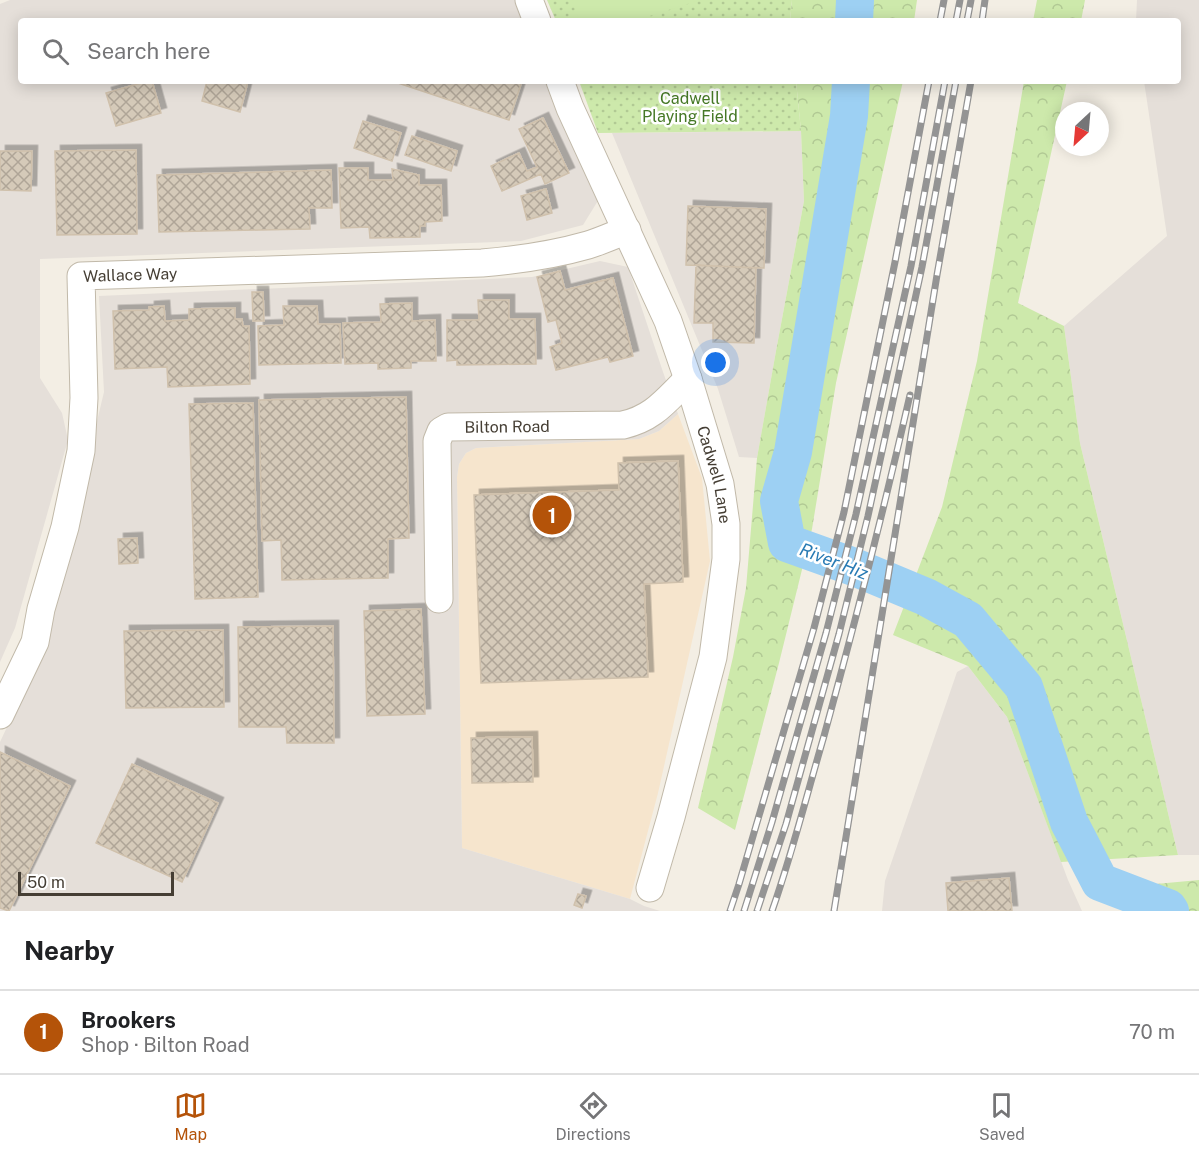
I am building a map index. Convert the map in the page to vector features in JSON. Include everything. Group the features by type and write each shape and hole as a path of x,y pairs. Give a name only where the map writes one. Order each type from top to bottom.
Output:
{"street":[{"path":"529,0 536,18"},
{"name":"Cadwell Lane","path":"561,84 668,321 722,493 726,524 726,559 713,657 650,888"},
{"name":"Wallace Way","path":"0,715 34,642 41,609 65,527 81,450 84,398 81,276 513,260 538,257 589,245 627,230"},
{"name":"Bilton Road","path":"439,599 437,441 441,431 448,427 623,425 637,422 648,416 688,379"}],"shaded area":[{"path":"10,0 516,0 524,18 18,18 18,84 551,84 599,199 583,225 521,241 40,259 40,378 62,413 68,440 15,628 0,662 0,4"},
{"path":"1137,0 1199,0 1199,855 1178,855 1080,443 1064,326 1167,236 1144,84 1181,84 1181,18 1136,18"},
{"path":"801,131 804,201 757,458 739,457 718,389 612,133"},
{"path":"600,261 628,267 678,414 659,431 639,439 476,448 466,453 459,464 457,477 462,848 630,899 660,911 0,911 0,742 41,655 104,392 99,296 532,277"},
{"path":"678,414 702,478 710,561 658,793 630,899 462,848 457,477 459,464 466,453 476,448 639,439 659,431"},
{"path":"968,666 1007,717 1068,880 1082,911 882,911 885,881 957,672"}],"green space":[{"path":"547,0 792,0 790,18 555,18"},
{"path":"572,0 700,0 643,18 578,18"},
{"path":"792,0 917,0 914,18 790,18"},
{"path":"1037,0 1085,0 1082,18 1034,18"},
{"name":"Cadwell Playing Field","path":"580,84 796,84 801,131 598,133"},
{"path":"796,84 902,84 836,383 812,529 735,830 698,808 733,657 746,588 757,458 804,201"},
{"path":"1023,84 1066,84 1062,102 1055,102 1055,135 1018,303 1064,326 1080,443 1178,855 1061,862 1007,717 968,666 893,635 942,507 977,361"},
{"path":"1199,880 1199,911 1165,911 1145,885"}],"building":[{"path":"138,84 153,84 161,113 116,126 106,93"},
{"path":"206,84 247,84 240,112 202,101"},
{"path":"401,84 521,84 509,120"},
{"path":"543,118 569,173 545,184 541,174 502,191 491,166 519,153 527,171 537,167 519,129"},
{"path":"363,121 401,133 392,161 354,148"},
{"path":"412,136 457,151 451,171 405,155"},
{"path":"136,150 137,234 57,235 55,151"},
{"path":"0,151 32,151 31,191 0,190"},
{"path":"339,168 368,168 368,180 393,180 392,169 419,175 419,185 441,185 442,221 425,222 425,226 420,226 420,237 370,238 369,227 341,228"},
{"path":"331,170 332,208 309,208 310,229 159,232 157,175"},
{"path":"546,189 552,213 527,220 521,196"},
{"path":"688,206 766,209 764,268 686,265"},
{"path":"696,265 756,268 754,343 713,342 713,323 694,323"},
{"path":"560,271 565,290 613,278 633,356 610,362 608,357 556,370 550,347 562,343 556,320 548,322 537,277"},
{"path":"252,292 263,292 264,321 253,321"},
{"path":"478,300 509,300 509,319 535,319 536,364 457,365 457,360 447,361 447,320 479,320"},
{"path":"412,303 412,321 435,320 436,361 411,361 411,368 378,369 378,363 345,364 343,323 381,322 380,304"},
{"path":"164,306 165,321 189,320 189,309 235,308 235,319 242,319 243,326 249,326 250,384 168,387 167,367 115,369 113,311 149,310 149,307"},
{"path":"283,306 317,306 318,324 340,324 341,363 259,365 258,326 284,325"},
{"path":"406,397 409,538 388,539 388,578 282,580 281,540 262,541 259,400"},
{"path":"253,403 258,597 195,599 189,404"},
{"path":"678,461 683,582 644,584 648,677 481,683 474,495 619,490 618,463"},
{"path":"137,538 138,563 119,564 118,539"},
{"path":"421,609 425,714 367,716 364,611"},
{"path":"333,626 334,743 287,743 286,727 239,727 238,627"},
{"path":"223,630 224,707 126,708 124,631"},
{"path":"532,737 533,782 472,783 471,738"},
{"path":"0,752 70,786 9,911 0,908"},
{"path":"132,764 218,803 182,882 96,843"},
{"path":"1009,878 1012,911 948,911 946,883"},
{"path":"578,894 586,896 582,908 574,905"}],"waterway":[{"name":"River Hiz","path":"854,18 855,0"},
{"name":"River Hiz","path":"851,84 849,116 793,452 779,501 787,543 854,567 926,597 968,620 1024,687 1069,822 1100,882 1168,908 1170,911"}],"railway":[{"path":"941,18 944,0"},
{"path":"957,18 960,0"},
{"path":"968,18 971,0"},
{"path":"982,18 985,0"},
{"path":"730,911 814,628 844,512 928,84"},
{"path":"744,911 826,633 856,514 911,266 944,84"},
{"path":"757,911 786,824 839,634 868,516 922,267 955,84"},
{"path":"834,911 937,275 970,84"},
{"path":"772,911 836,694 910,395"}],"place":[{"name":"Brookers","path":"552,515"}]}
